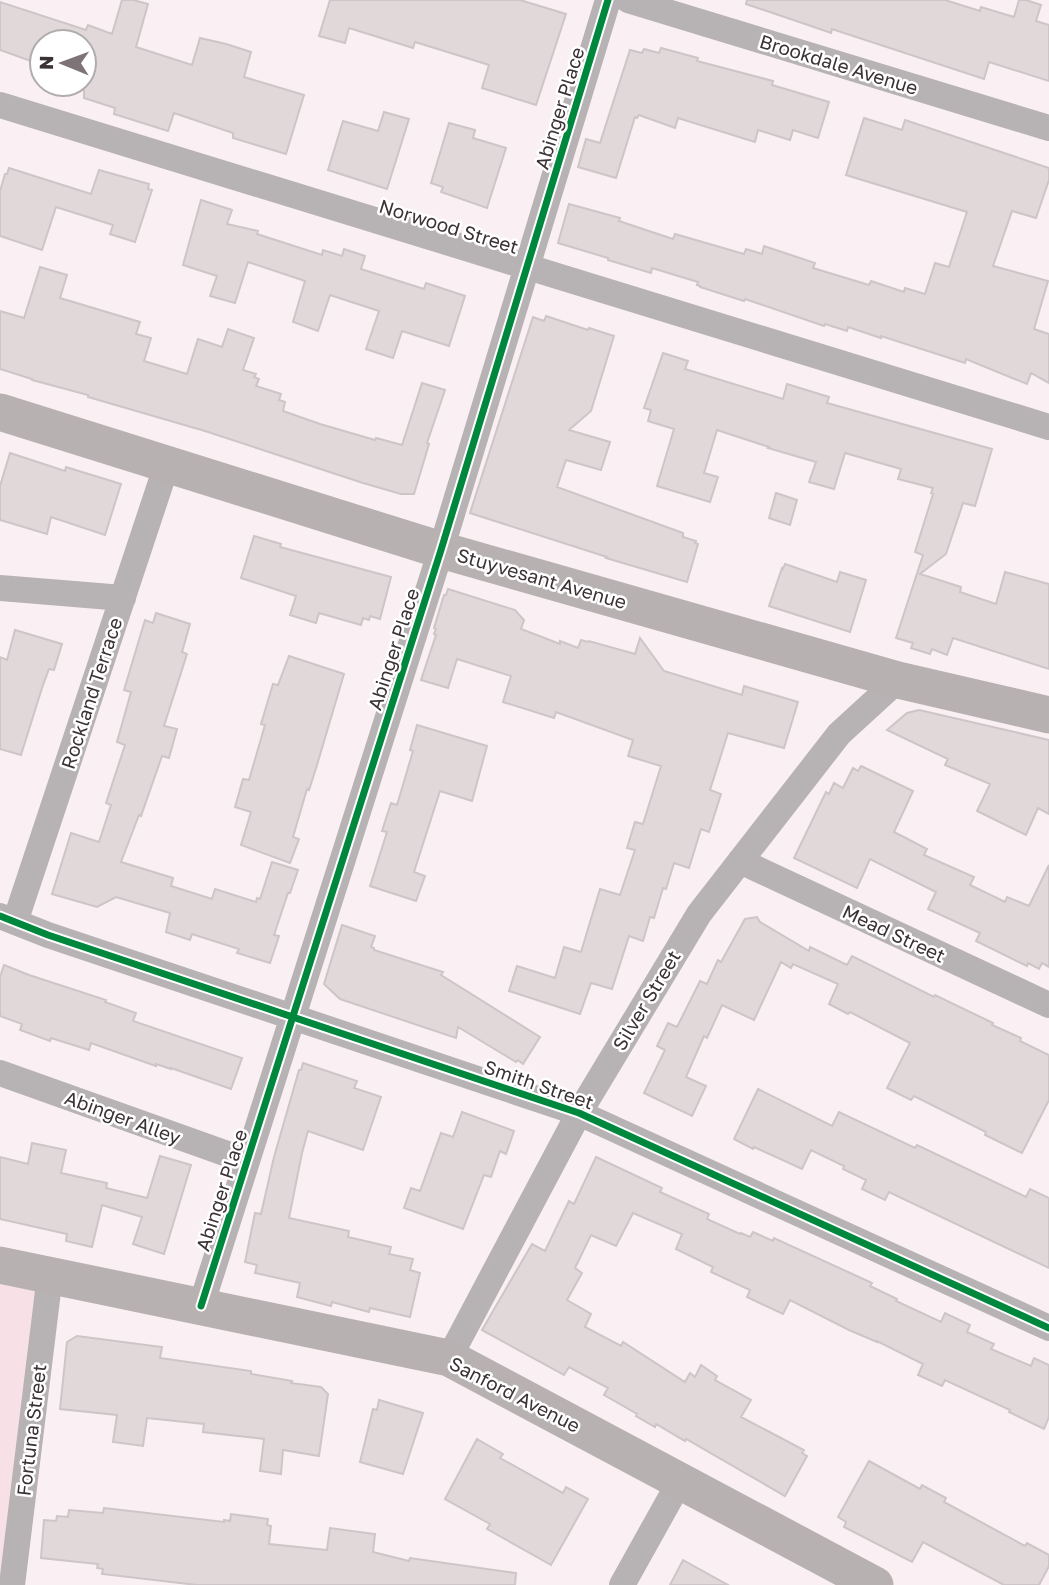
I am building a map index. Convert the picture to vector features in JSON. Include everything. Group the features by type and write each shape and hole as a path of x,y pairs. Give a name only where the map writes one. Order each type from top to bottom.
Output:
{"main road":[{"name":"Stuyvesant Avenue","path":"0,412 441,550 898,680 1049,715"},
{"name":"Sanford Avenue","path":"0,1265 449,1358 874,1585"}],"street":[{"name":"Abinger Place","path":"201,1306 441,550 608,0"},
{"name":"Brookdale Avenue","path":"628,0 1049,128"},
{"name":"Norwood Street","path":"0,105 1049,426"},
{"name":"Rockland Terrace","path":"8,919 123,598 167,464"},
{"path":"0,589 123,598"},
{"name":"Silver Street","path":"449,1358 579,1113 699,914 839,734 898,680"},
{"name":"Mead Street","path":"740,861 1049,1005"},
{"name":"Smith Street","path":"8,919 48,935 579,1113 1049,1328"},
{"name":"Abinger Alley","path":"0,1073 247,1161"},
{"name":"Fortuna Street","path":"12,1585 50,1275"},
{"path":"622,1585 680,1481"}],"shaded area":[{"path":"0,1267 45,1278 0,1585"}],"building":[{"path":"122,0 133,0 148,4 136,47 192,65 200,38 251,52 244,77 304,95 286,154 233,138 233,133 174,113 168,131 114,114 115,108 84,98 98,98 98,29 112,34"},
{"path":"330,0 520,0 566,14 536,105 482,88 489,65 415,42 413,48 349,28 345,43 319,36"},
{"path":"747,0 945,0 980,11 981,7 1014,17 1019,0 1026,0 1041,5 1036,21 1049,25 1049,81 989,62 984,79 832,29 831,33 746,4"},
{"path":"0,2 80,28 28,28 28,60 0,50"},
{"path":"661,48 698,58 697,61 773,81 772,85 829,102 818,138 793,130 790,140 758,130 755,142 678,118 675,128 639,115 635,117 616,178 578,167 586,139 600,143 630,50 642,53 644,49 659,53"},
{"path":"384,112 409,119 387,189 328,170 343,121 378,131"},
{"path":"864,118 902,130 905,120 1049,168 1049,180 1036,218 1012,211 993,266 1048,281 1034,329 1049,334 1049,383 1031,373 1027,384 966,359 965,363 848,327 847,331 825,324 824,326 700,287 698,282 652,268 651,273 558,243 569,204 620,218 619,221 673,239 675,234 744,254 746,249 762,254 764,246 815,263 813,268 869,285 871,281 904,292 905,288 925,294 935,263 949,267 967,212 846,175"},
{"path":"449,123 475,130 473,138 506,148 487,208 441,192 443,187 431,183"},
{"path":"9,168 91,194 99,170 149,184 148,189 152,190 135,242 110,234 113,225 56,207 42,250 0,236 0,191"},
{"path":"201,200 232,210 227,224 258,231 257,234 322,255 323,250 342,256 344,249 365,256 361,269 424,289 426,283 465,296 449,346 402,331 393,358 366,349 379,311 330,295 318,331 293,322 305,281 248,262 235,303 210,296 217,276 183,265"},
{"path":"40,267 67,275 60,298 140,322 136,334 151,338 144,361 187,374 198,339 222,347 228,329 254,338 243,370 256,374 254,377 259,379 256,386 281,394 279,400 285,402 283,411 320,424 402,445 422,383 445,390 427,443 429,444 414,494 401,494 363,483 205,431 0,369 0,311 24,318"},
{"path":"546,316 614,336 591,411 569,430 610,442 601,470 566,460 557,487 683,533 683,537 696,541 698,544 687,582 470,513 533,317 544,321"},
{"path":"663,353 688,361 685,369 783,399 787,384 829,397 827,403 992,449 975,506 963,503 946,554 920,574 961,587 960,592 996,604 1005,572 1049,584 1049,669 953,638 947,655 932,649 930,654 911,648 913,643 896,638 923,555 915,552 933,494 933,488 898,479 901,469 845,453 834,489 809,482 816,462 717,430 704,473 718,477 710,502 657,486 674,429 648,421 651,410 644,408"},
{"path":"10,453 65,471 66,467 121,484 105,535 51,517 47,534 0,520 0,486"},
{"path":"776,493 797,500 790,525 769,518"},
{"path":"254,536 281,544 280,547 391,577 380,619 370,616 369,620 363,618 361,625 319,613 316,623 290,615 296,596 241,578"},
{"path":"785,564 837,582 840,572 866,580 850,632 769,606"},
{"path":"448,589 515,610 524,620 521,629 560,644 560,641 578,648 581,640 589,641 635,654 640,638 664,671 742,695 744,686 798,702 784,748 728,733 710,790 721,794 709,832 701,829 689,868 674,863 654,918 650,917 643,941 629,936 612,989 591,983 580,1014 509,991 517,966 555,978 564,947 581,952 600,889 620,895 635,850 627,848 635,822 643,824 661,766 628,756 633,740 556,712 554,718 503,702 511,676 457,659 448,688 421,680 436,635 434,628"},
{"path":"156,613 190,624 182,652 187,654 164,726 177,729 169,758 162,756 121,862 173,878 171,886 212,899 215,889 256,902 257,898 260,899 272,862 298,870 274,935 279,936 270,963 237,953 239,949 192,934 190,940 166,932 170,913 116,897 97,907 52,894 71,833 99,842 111,805 106,803 125,745 117,742 131,692 124,690 145,620 153,623"},
{"path":"15,630 62,644 54,670 49,669 21,755 0,749 0,657 7,660"},
{"path":"289,656 344,674 293,837 299,839 290,863 241,845 251,812 235,807 243,779 249,780 265,725 261,724 273,684 278,685"},
{"path":"919,710 1049,740 1049,814 1038,808 1026,835 977,811 990,784 945,765 948,759 887,730 907,713"},
{"path":"417,725 487,746 472,801 440,791 414,872 425,876 416,901 370,886 387,832 382,831 391,803 397,805 413,751 410,750"},
{"path":"861,766 913,791 894,832 927,849 924,855 974,877 970,885 1005,902 1007,897 1029,906 1049,865 1049,967 1042,963 1039,969 1028,963 1027,966 976,941 980,933 928,909 936,892 870,859 857,888 794,858 826,792 829,794 834,783 843,788 853,768 858,771"},
{"path":"757,917 760,922 809,951 810,947 847,965 852,956 993,1023 992,1025 1021,1038 1020,1041 1049,1055 1049,1100 1022,1153 914,1096 911,1100 887,1088 910,1043 829,1004 838,984 793,964 791,968 781,962 754,1020 722,1005 707,1038 704,1036 686,1077 706,1086 692,1116 644,1093 665,1050 657,1046 668,1023 677,1027 700,981 707,984 718,960 721,962 745,919"},
{"path":"342,925 375,936 371,947 374,950 443,972 441,975 540,1037 523,1064 458,1027 456,1038 340,999 324,984"},
{"path":"4,965 136,1013 133,1021 242,1058 231,1089 91,1043 89,1050 51,1038 50,1041 20,1030 22,1024 0,1016 0,977"},
{"path":"303,1063 357,1081 354,1088 381,1097 363,1150 308,1131 289,1218 349,1231 348,1237 391,1247 389,1254 413,1259 410,1270 420,1273 410,1317 370,1308 369,1312 332,1302 331,1306 297,1297 300,1283 255,1273 257,1265 245,1262 255,1213 261,1214 274,1157"},
{"path":"758,1089 832,1126 839,1112 915,1148 917,1145 1026,1197 1030,1189 1049,1198 1049,1268 889,1192 885,1200 862,1189 866,1180 811,1150 802,1169 734,1139"},
{"path":"462,1112 514,1131 506,1154 500,1151 491,1177 484,1175 463,1229 404,1208 411,1188 420,1191 441,1133 453,1137"},
{"path":"32,1143 66,1150 61,1173 107,1183 106,1188 147,1198 160,1156 191,1165 164,1254 133,1244 142,1217 102,1205 92,1247 66,1241 67,1234 0,1219 0,1157 28,1164"},
{"path":"596,1157 662,1188 660,1192 709,1214 707,1219 750,1237 753,1232 773,1241 774,1238 872,1283 870,1286 897,1299 896,1301 941,1322 945,1313 970,1325 967,1332 994,1344 991,1349 1031,1366 1034,1358 1049,1365 1049,1417 1044,1429 945,1380 942,1386 918,1375 923,1364 790,1300 783,1314 747,1297 750,1290 711,1272 713,1267 676,1249 682,1234 633,1213 616,1246 591,1235 575,1268 582,1273 567,1300 591,1314 585,1327 621,1346 623,1342 685,1382 690,1373 695,1377 701,1365 717,1376 715,1380 751,1400 741,1417 804,1450 802,1453 807,1456 785,1496 686,1439 685,1441 636,1416 637,1414 604,1395 608,1388 569,1367 564,1375 482,1330 532,1244 545,1251 569,1201 574,1204"},
{"path":"77,1336 162,1347 160,1358 251,1371 251,1374 321,1387 328,1394 319,1456 283,1450 281,1474 260,1471 264,1439 203,1432 204,1424 147,1418 143,1446 113,1442 117,1415 60,1409 67,1342"},
{"path":"379,1400 423,1413 403,1474 360,1462 373,1409 377,1410"},
{"path":"477,1439 503,1454 500,1458 563,1493 566,1487 588,1499 551,1565 487,1529 490,1524 445,1499"},
{"path":"869,1461 920,1489 922,1485 946,1498 944,1502 1025,1546 1027,1543 1049,1555 1049,1566 1039,1585 1004,1585 923,1542 912,1562 844,1527 846,1522 838,1517"},
{"path":"104,1508 224,1522 230,1521 231,1514 268,1519 267,1525 271,1526 269,1544 327,1550 330,1528 375,1534 373,1552 409,1561 410,1558 516,1573 515,1585 197,1585 102,1574 103,1569 97,1568 98,1564 41,1558 44,1520 56,1521 57,1516 68,1517 69,1510 103,1513"},
{"path":"683,1560 728,1585 670,1585"}],"cycle path":[{"path":"201,1306 441,550 608,0"},
{"path":"0,916 48,935 579,1113 1049,1328"}]}
